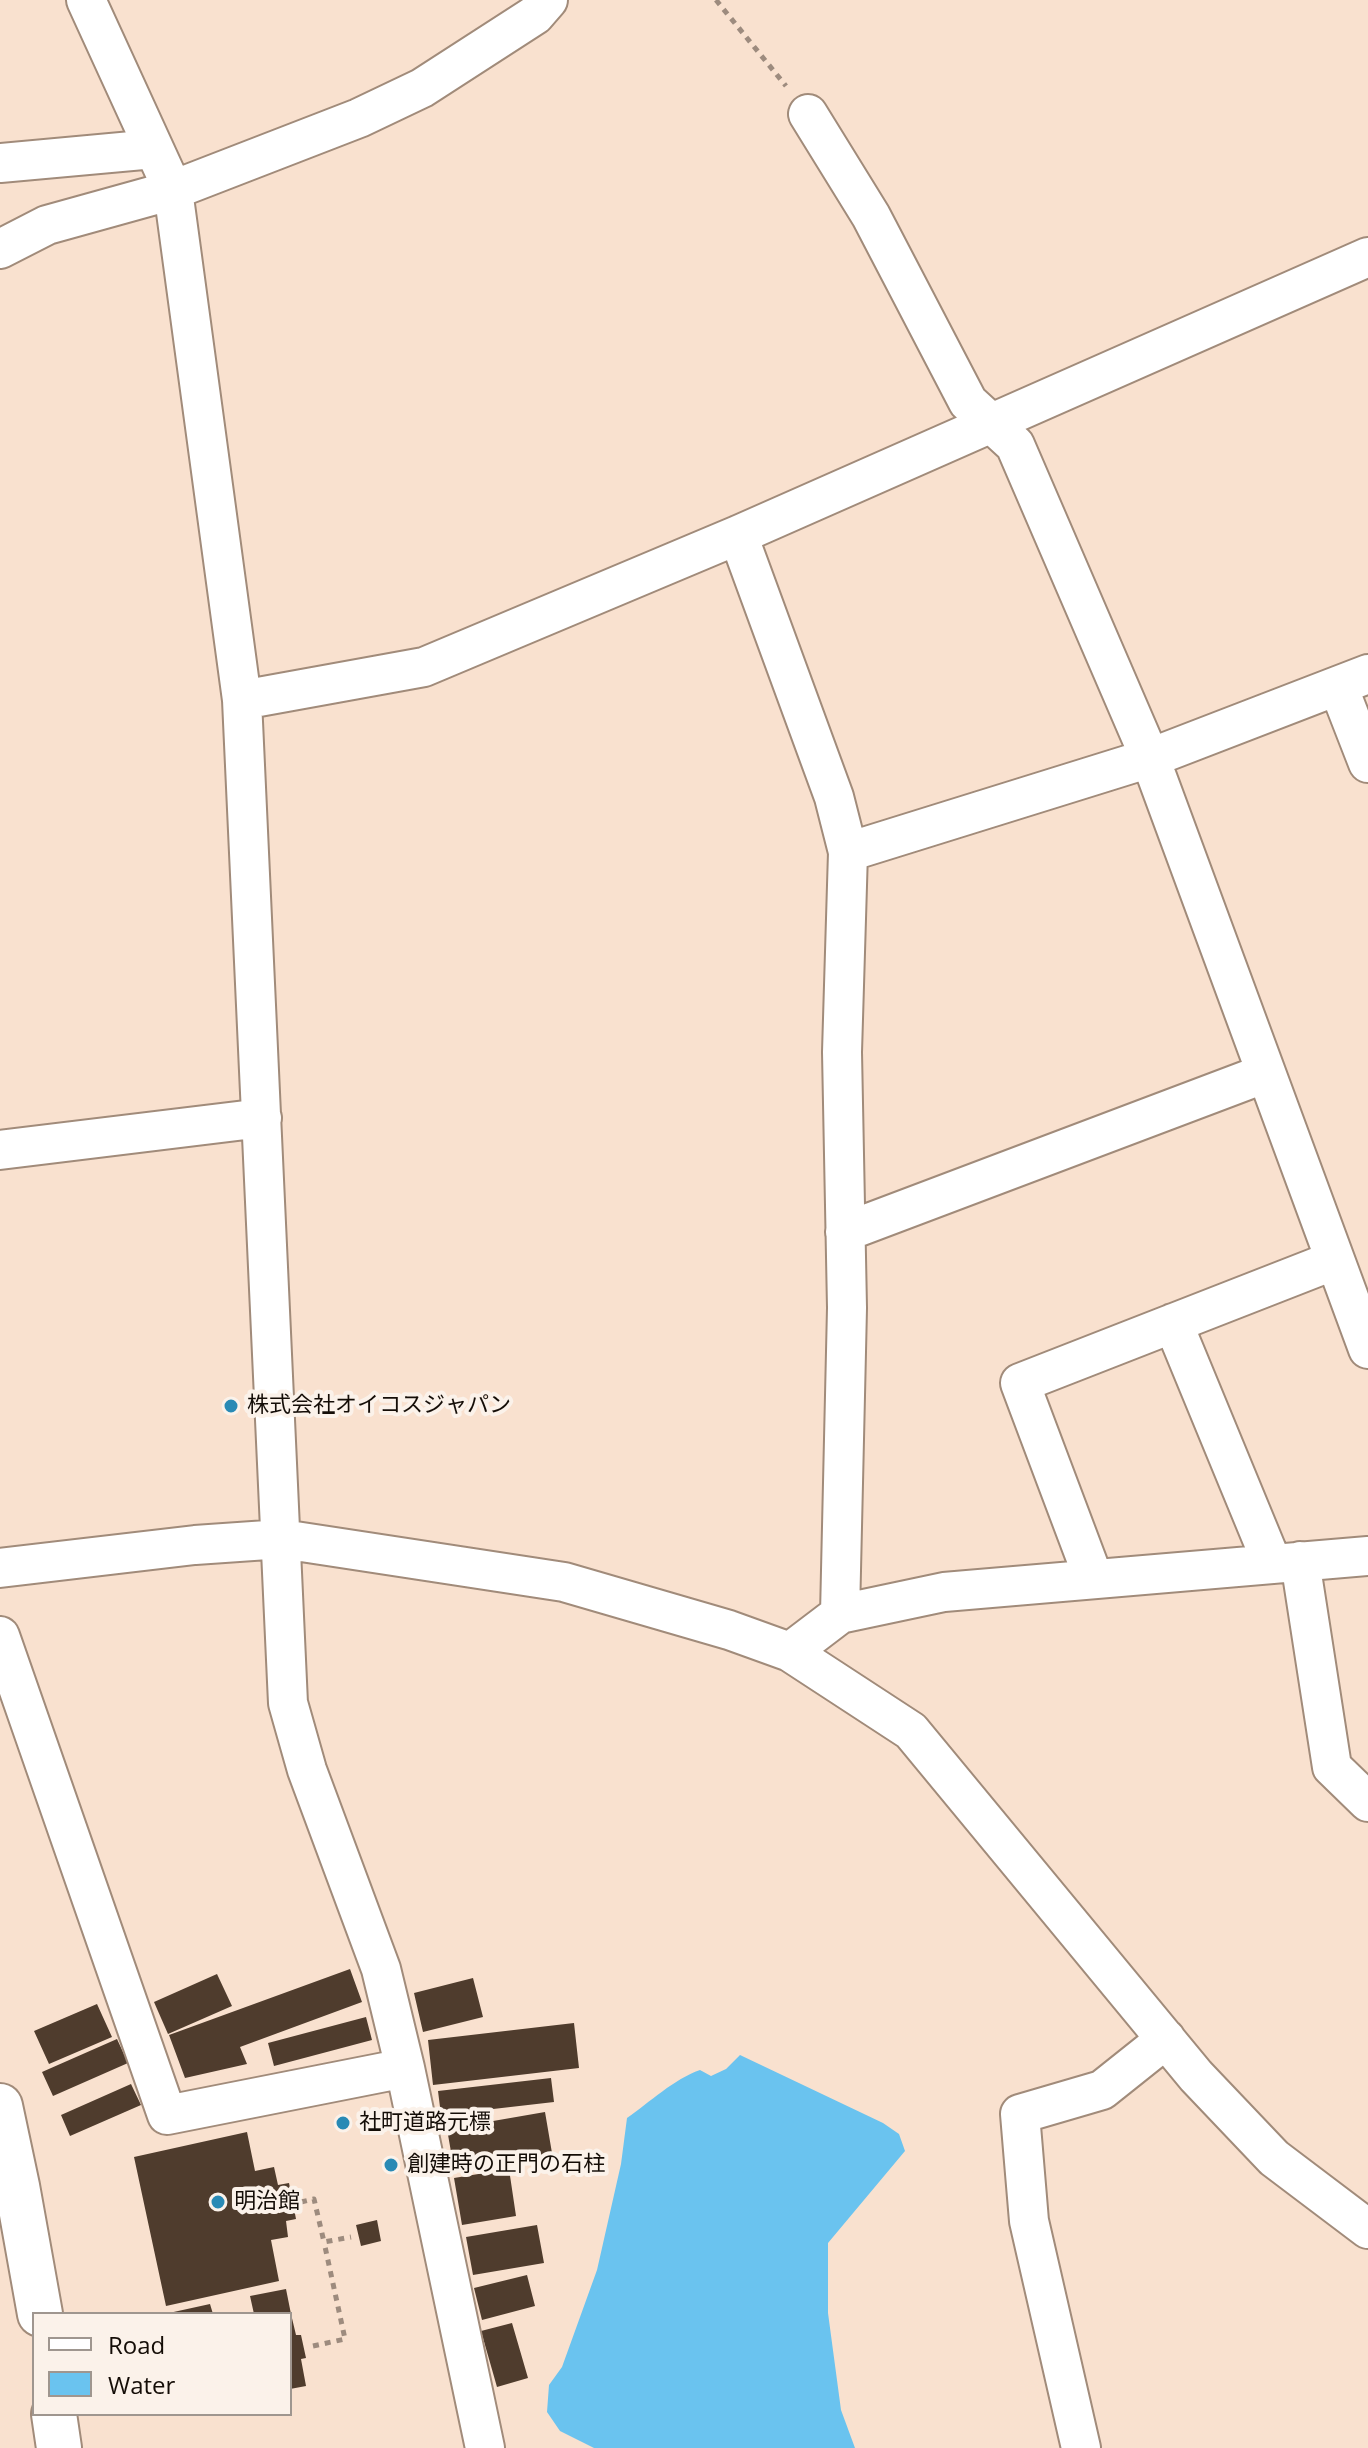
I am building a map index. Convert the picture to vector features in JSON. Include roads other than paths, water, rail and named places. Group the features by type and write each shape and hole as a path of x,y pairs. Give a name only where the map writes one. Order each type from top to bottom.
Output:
{"main road":[{"path":"0,2106 40,2312"},
{"path":"54,2416 59,2448"}],"street":[{"path":"86,0 173,190 242,700 288,1703 307,1770 381,1969 405,2068 485,2448"},
{"path":"0,249 47,225 173,190 359,118 422,88 535,15 548,0"},
{"path":"808,114 871,216 968,402 1015,445 1150,758 1368,1349"},
{"path":"0,163 154,149"},
{"path":"242,700 424,667 738,535 1368,257"},
{"path":"738,535 834,797 848,852 842,1052 846,1324 840,1614"},
{"path":"848,852 1150,758 1353,680 1368,763"},
{"path":"845,1232 1266,1073"},
{"path":"0,1150 262,1118"},
{"path":"1093,1577 1020,1383 1335,1260"},
{"path":"1173,1323 1286,1562 1332,1767 1368,1802"},
{"path":"0,1568 195,1545 282,1539 564,1582 716,1626 790,1652 911,1731 1166,2039 1274,2158 1368,2229"},
{"path":"790,1652 840,1614 944,1592 1368,1556"},
{"path":"0,1636 167,2115 405,2068"},
{"path":"1081,2448 1029,2221 1020,2114 1102,2090 1166,2039"}],"water":[{"path":"740,2055 883,2123 899,2134 905,2151 828,2243 828,2313 841,2410 855,2448 594,2448 560,2431 547,2412 549,2385 562,2367 597,2270 621,2164 627,2118 681,2079 700,2070 711,2076 726,2069"}],"place":[{"name":"株式会社オイコスジャパン","path":"231,1406"},
{"name":"社町道路元標","path":"343,2123"},
{"name":"創建時の正門の石柱","path":"391,2165"},
{"name":"明治館","path":"218,2202"}]}
